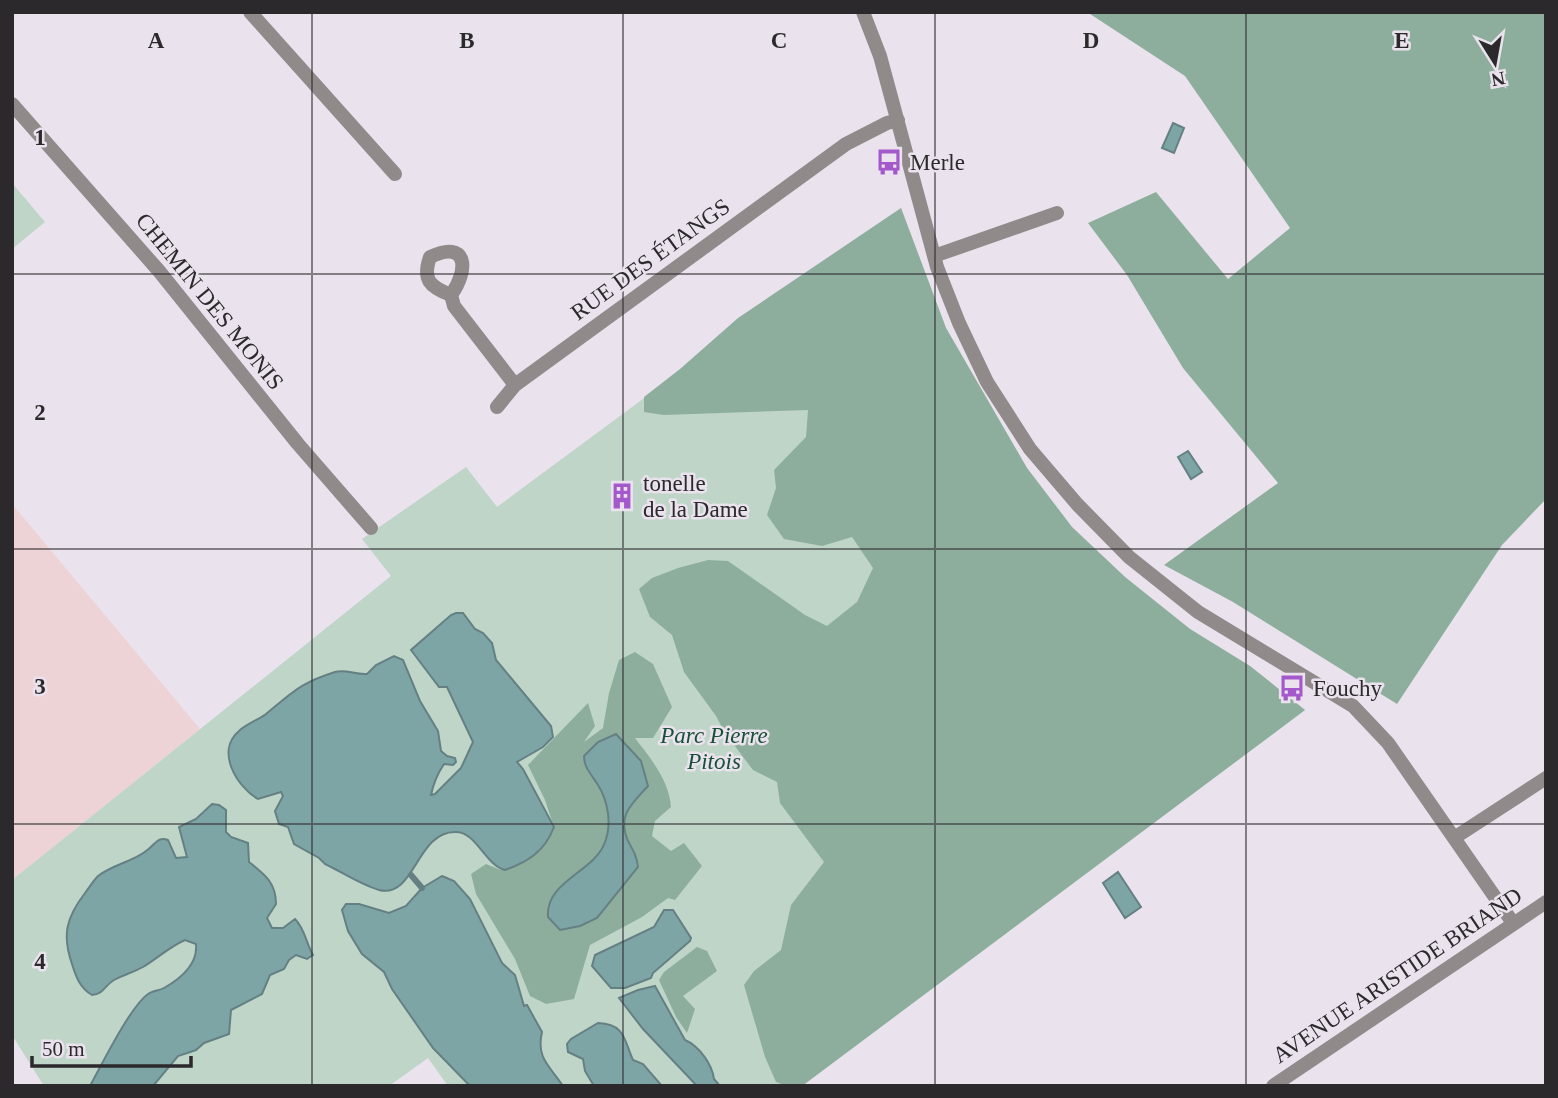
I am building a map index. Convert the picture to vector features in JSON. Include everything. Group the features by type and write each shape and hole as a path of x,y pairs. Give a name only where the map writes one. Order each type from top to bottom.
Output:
{"street":[{"path":"250,12 395,174"},
{"path":"863,12 880,56 933,256 958,323 987,382 1030,449 1077,504 1129,557 1198,612 1353,706 1388,743 1513,923"},
{"name":"CHEMIN DES MONIS","path":"12,104 159,271 298,444 371,528"},
{"name":"RUE DES ÉTANGS","path":"497,407 515,385 846,144 898,120"},
{"path":"933,256 1058,213"},
{"path":"453,300 515,385"},
{"path":"1454,838 1546,778"},
{"name":"AVENUE ARISTIDE BRIAND","path":"1273,1086 1546,902"}],"shaded area":[{"path":"1087,12 1546,12 1546,499 1502,545 1397,704 1233,602 1164,565 1278,483 1183,368 1127,275 1088,223 1156,192 1228,279 1290,228 1185,76"},
{"path":"1173,123 1184,128 1174,153 1162,148"},
{"path":"901,208 946,328 1027,468 1072,527 1125,577 1190,629 1250,666 1305,710 802,1086 787,1086 776,1082 765,1057 744,985 754,971 781,950 791,905 824,862 780,803 777,782 753,770 725,733 684,672 672,635 650,617 639,589 652,578 678,568 708,560 728,561 805,615 827,626 857,602 873,568 852,537 822,546 784,539 767,515 776,488 774,470 806,437 808,410 664,415 644,412 644,397 738,318"},
{"path":"1188,451 1202,472 1191,479 1178,457"},
{"path":"12,504 200,729 12,880"},
{"path":"456,613 463,613 475,629 492,643 496,660 551,726 553,737 543,747 517,762 554,827 546,843 535,855 505,870 492,862 475,842 462,833 442,835 432,842 401,885 391,890 379,890 358,882 294,844 288,827 279,824 275,811 283,796 281,792 258,799 250,793 236,777 229,758 229,748 232,739 242,729 305,684 339,671 367,674 376,665 394,656 403,660 420,701 438,731 441,751 455,758 453,765 444,764 440,771 431,795 435,794 461,768 473,742 447,687 439,687 411,650"},
{"path":"635,652 653,664 672,707 653,738 635,738 658,770 670,797 671,807 655,821 652,836 671,851 684,843 702,866 675,900 668,898 642,917 590,945 574,999 546,1004 530,996 515,959 476,894 471,874 486,864 501,870 554,827 545,800 528,765 588,703 595,726 584,742 603,728 609,693 619,660"},
{"path":"616,734 641,761 648,786 628,811 624,824 638,867 597,918 580,926 560,930 548,917 554,894 600,852 608,828 604,798 587,768 584,756 598,742"},
{"path":"212,804 226,810 226,832 231,837 248,843 249,862 264,875 274,890 276,904 267,918 272,928 283,928 295,919 313,955 307,959 296,955 284,969 270,975 262,994 231,1010 229,1034 178,1056 153,1086 90,1086 133,1011 148,994 162,989 187,970 194,958 196,944 185,940 92,995 79,982 69,954 67,935 70,919 98,876 141,854 159,840 168,840 176,858 187,857 179,827 196,819"},
{"path":"1118,872 1141,907 1125,918 1103,883"},
{"path":"442,876 454,881 470,899 502,963 515,975 524,1006 527,1005 542,1032 542,1055 563,1086 470,1086 433,1048 392,989 384,972 362,954 348,931 342,910 346,904 359,904 389,913 406,906 422,888"},
{"path":"664,910 673,910 691,938 690,941 653,973 651,978 625,988 611,988 592,966 595,955 654,927"},
{"path":"697,947 707,951 717,971 683,996 695,1009 687,1033 676,1017 659,980 664,972"},
{"path":"655,986 685,1040 704,1056 720,1086 697,1086 643,1029 619,998"},
{"path":"598,1023 619,1030 633,1060 643,1064 662,1086 594,1086 585,1071 583,1059 568,1052 567,1044"}],"green space":[{"path":"12,183 45,222 12,249"},
{"name":"Parc Pierre Pitois","path":"901,208 946,328 1027,468 1072,527 1125,577 1190,629 1250,666 1305,710 802,1086 448,1086 428,1058 389,1086 44,1086 12,1035 12,880 391,576 362,539 466,467 497,507"}],"waterway":[{"path":"411,875 422,888"}],"place":[{"name":"Merle","path":"889,162"},
{"name":"tonelle de la Dame","path":"622,496"},
{"name":"Fouchy","path":"1292,688"}]}
